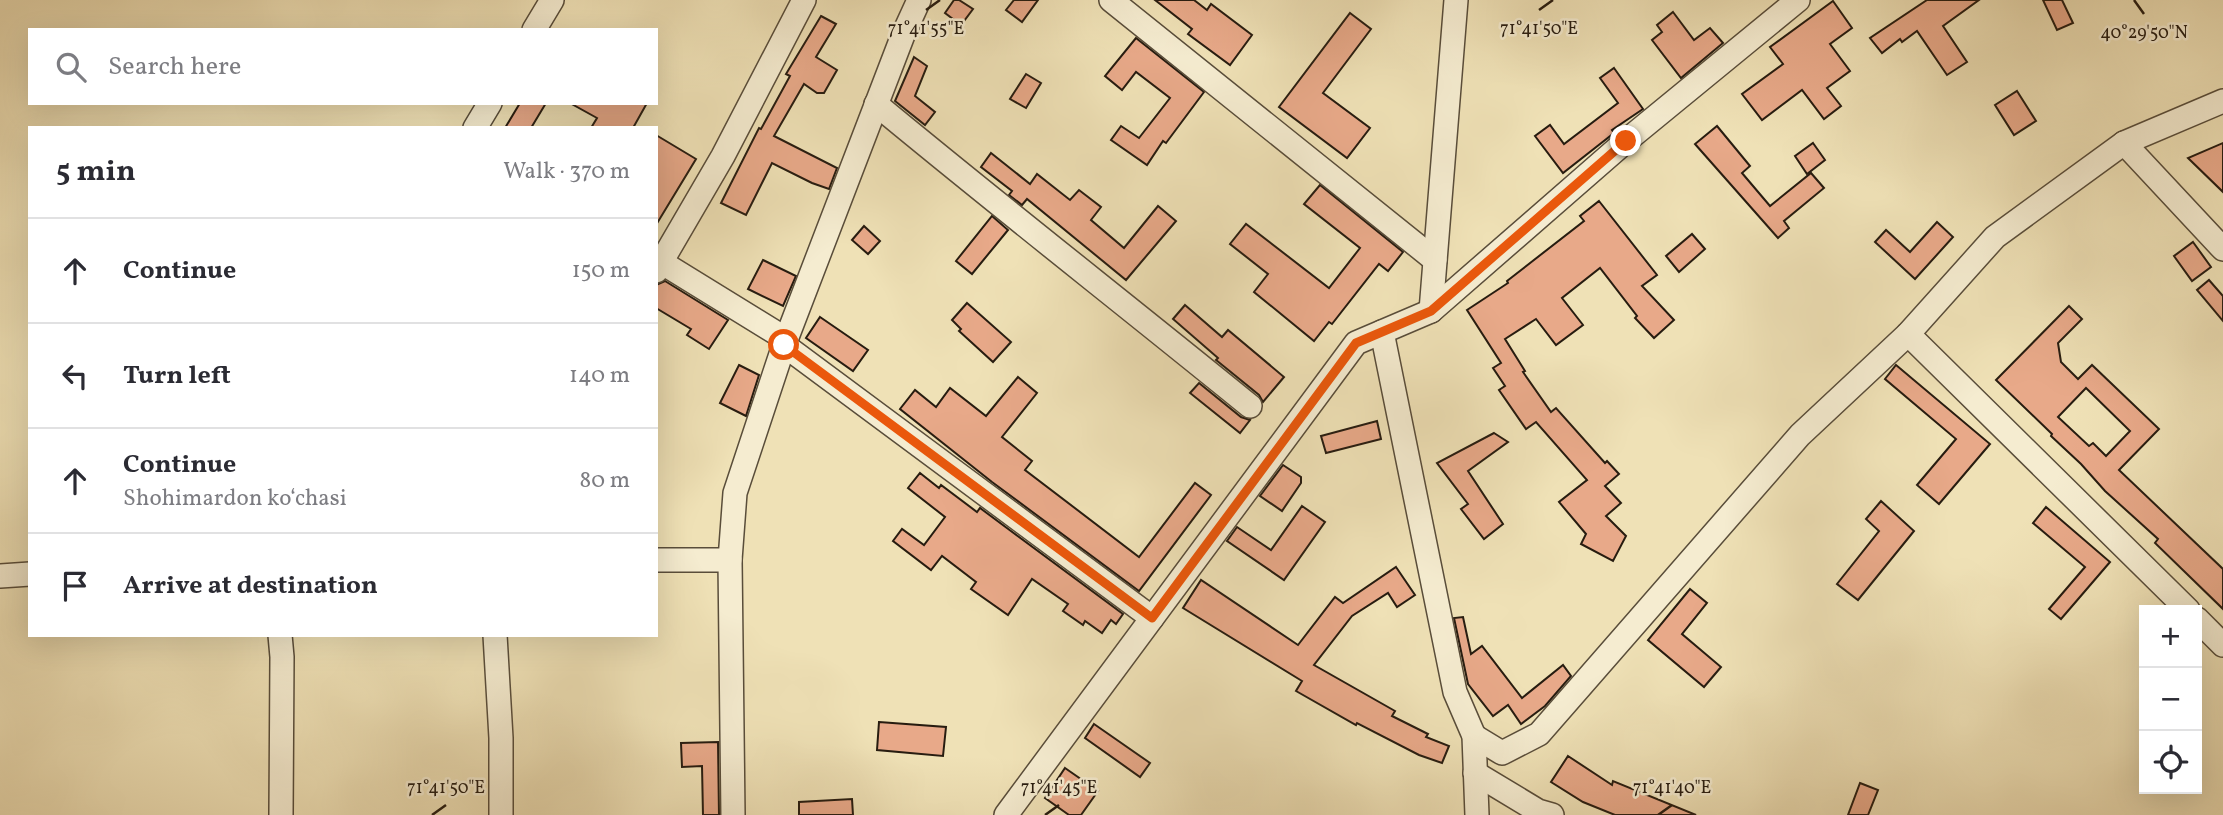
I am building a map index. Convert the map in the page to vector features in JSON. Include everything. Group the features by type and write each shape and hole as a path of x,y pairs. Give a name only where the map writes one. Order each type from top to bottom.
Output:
{"street":[{"path":"535,28 552,0"},
{"path":"804,0 723,156 658,264 785,342 1152,618"},
{"path":"733,815 730,560 735,493 785,342 919,0"},
{"path":"1111,0 1435,260"},
{"path":"1431,311 1456,0"},
{"path":"1006,815 1356,343 1431,311 1626,141 1798,0"},
{"path":"1474,736 1503,753 1539,734 1800,435 1908,334 1995,237 2124,143 2223,101"},
{"path":"876,104 1250,406"},
{"path":"476,126 489,105"},
{"path":"2124,143 2223,249"},
{"path":"1382,332 1455,692 1474,736 1477,815"},
{"path":"1908,334 2183,605"},
{"path":"658,560 730,560"},
{"path":"0,576 28,574"},
{"path":"2202,624 2223,645"},
{"path":"280,637 282,815"},
{"path":"495,637 501,738 501,815"},
{"path":"1475,773 1538,810 1552,815"}],"building":[{"path":"954,0 959,0 973,9 961,25 945,13"},
{"path":"1014,0 1038,0 1022,22 1006,10"},
{"path":"1155,0 1194,0 1207,10 1211,4 1252,35 1230,65 1188,34 1192,29"},
{"path":"1927,0 1979,0 1943,26 1967,62 1947,75 1917,31 1902,42 1900,39 1882,53 1870,38"},
{"path":"2043,0 2062,0 2073,23 2057,30"},
{"path":"1833,1 1852,28 1830,44 1850,71 1827,88 1841,106 1824,119 1802,90 1762,120 1742,94 1783,64 1770,47"},
{"path":"1673,12 1694,40 1710,28 1723,43 1681,78 1652,40 1662,32 1657,25"},
{"path":"1350,13 1371,29 1323,93 1370,128 1347,158 1279,107"},
{"path":"821,16 836,24 816,57 837,70 824,93 817,93 804,84 774,136 837,168 829,189 772,163 746,215 721,203 759,128 761,129 790,76 786,74"},
{"path":"1136,38 1204,92 1166,143 1163,141 1147,165 1111,140 1121,126 1139,138 1170,98 1136,72 1122,90 1105,76"},
{"path":"914,57 927,66 915,96 935,112 925,125 895,101"},
{"path":"1614,68 1643,109 1612,130 1614,133 1563,173 1535,136 1550,125 1564,144 1618,103 1600,78"},
{"path":"1026,74 1041,83 1026,108 1010,99"},
{"path":"2017,91 2036,121 2014,135 1995,105"},
{"path":"519,105 545,105 532,126 506,126"},
{"path":"574,105 646,105 634,126 592,126 597,118"},
{"path":"1717,126 1750,166 1742,173 1770,206 1811,173 1824,188 1784,221 1789,228 1778,238 1695,144"},
{"path":"658,136 696,159 658,222"},
{"path":"1813,143 1825,160 1807,174 1795,156"},
{"path":"2223,143 2223,192 2188,158"},
{"path":"991,153 1030,184 1037,174 1070,200 1079,190 1101,207 1091,220 1124,248 1158,206 1176,221 1126,280 1027,199 1022,205 1009,195 1012,191 981,167"},
{"path":"1320,185 1403,252 1388,271 1379,264 1332,324 1329,322 1314,341 1254,292 1268,274 1230,244 1246,224 1329,288 1360,248 1304,204"},
{"path":"1599,201 1657,275 1642,286 1674,320 1654,338 1635,318 1637,316 1600,268 1562,298 1583,325 1556,345 1536,319 1505,339 1525,371 1523,372 1551,412 1556,408 1605,463 1607,461 1619,474 1605,486 1621,503 1606,516 1626,536 1613,561 1581,544 1586,534 1559,502 1587,480 1536,422 1526,429 1499,390 1505,386 1493,368 1501,363 1467,310 1508,283 1507,281 1584,221 1580,216"},
{"path":"992,216 1008,230 972,274 956,261"},
{"path":"1937,222 1953,237 1915,279 1875,242 1886,230 1910,252"},
{"path":"864,226 880,241 868,254 852,240"},
{"path":"1692,234 1705,249 1679,272 1666,256"},
{"path":"2193,242 2211,267 2192,281 2174,256"},
{"path":"763,260 796,276 783,306 748,289"},
{"path":"2209,280 2223,296 2223,321 2197,290"},
{"path":"665,281 728,320 709,349 687,335 691,329 658,309 658,284"},
{"path":"967,303 1011,342 993,362 959,331 961,329 952,320"},
{"path":"1185,305 1222,337 1228,330 1284,377 1263,402 1259,395 1216,360 1218,358 1173,319"},
{"path":"2069,306 2082,319 2058,343 2061,362 2078,379 2092,365 2159,429 2119,470 2223,569 2223,609 2155,543 2158,539 2105,491 2052,434 1996,380","holes":["2086,388 2130,431 2106,456 2093,443 2089,446 2058,417"]},
{"path":"820,317 868,350 853,371 806,338"},
{"path":"739,365 759,375 746,416 720,403"},
{"path":"1896,365 1990,444 1939,504 1917,485 1956,439 1885,379"},
{"path":"1018,377 1037,393 1002,437 1032,461 1025,470 1139,557 1195,483 1211,495 1139,591 992,482 900,409 915,390 936,407 950,388 986,416"},
{"path":"1199,383 1241,417 1250,420 1240,433 1190,393"},
{"path":"1377,421 1381,439 1326,453 1321,436"},
{"path":"1494,433 1508,442 1468,471 1503,524 1484,539 1461,509 1468,504 1437,463"},
{"path":"1283,465 1301,477 1301,483 1282,511 1260,496"},
{"path":"920,473 977,512 980,508 1123,614 1116,624 1111,620 1102,633 1085,621 1083,625 1063,611 1068,604 1032,579 1008,615 971,589 976,582 942,556 931,570 893,541 902,529 924,545 945,517 908,488"},
{"path":"1881,501 1914,531 1858,600 1837,584 1879,531 1866,519"},
{"path":"1302,506 1325,522 1284,580 1227,541 1237,527 1271,550"},
{"path":"2046,507 2110,562 2061,619 2049,609 2085,567 2033,523"},
{"path":"1396,567 1415,595 1397,607 1388,593 1352,616 1314,665 1395,711 1392,716 1428,734 1426,737 1449,746 1442,763 1419,755 1357,723 1356,725 1296,691 1302,681 1183,608 1201,580 1298,645 1335,597 1343,603"},
{"path":"1690,589 1707,603 1682,634 1721,667 1704,687 1648,640"},
{"path":"1463,617 1471,654 1482,646 1522,698 1563,665 1571,676 1545,706 1521,724 1508,705 1493,716 1468,684 1454,618"},
{"path":"879,722 946,727 943,756 877,750"},
{"path":"1094,724 1150,763 1140,777 1085,738"},
{"path":"718,742 719,815 703,815 702,766 682,767 681,743"},
{"path":"1568,756 1612,785 1613,781 1696,815 1615,815 1583,802 1551,782"},
{"path":"1065,768 1098,791 1081,815 1069,815 1045,798"},
{"path":"1860,783 1878,790 1868,815 1848,815"},
{"path":"852,799 853,815 799,815 799,802"}],"route":[{"path":"784,345 1152,618 1356,343 1431,311 1626,141"}]}
